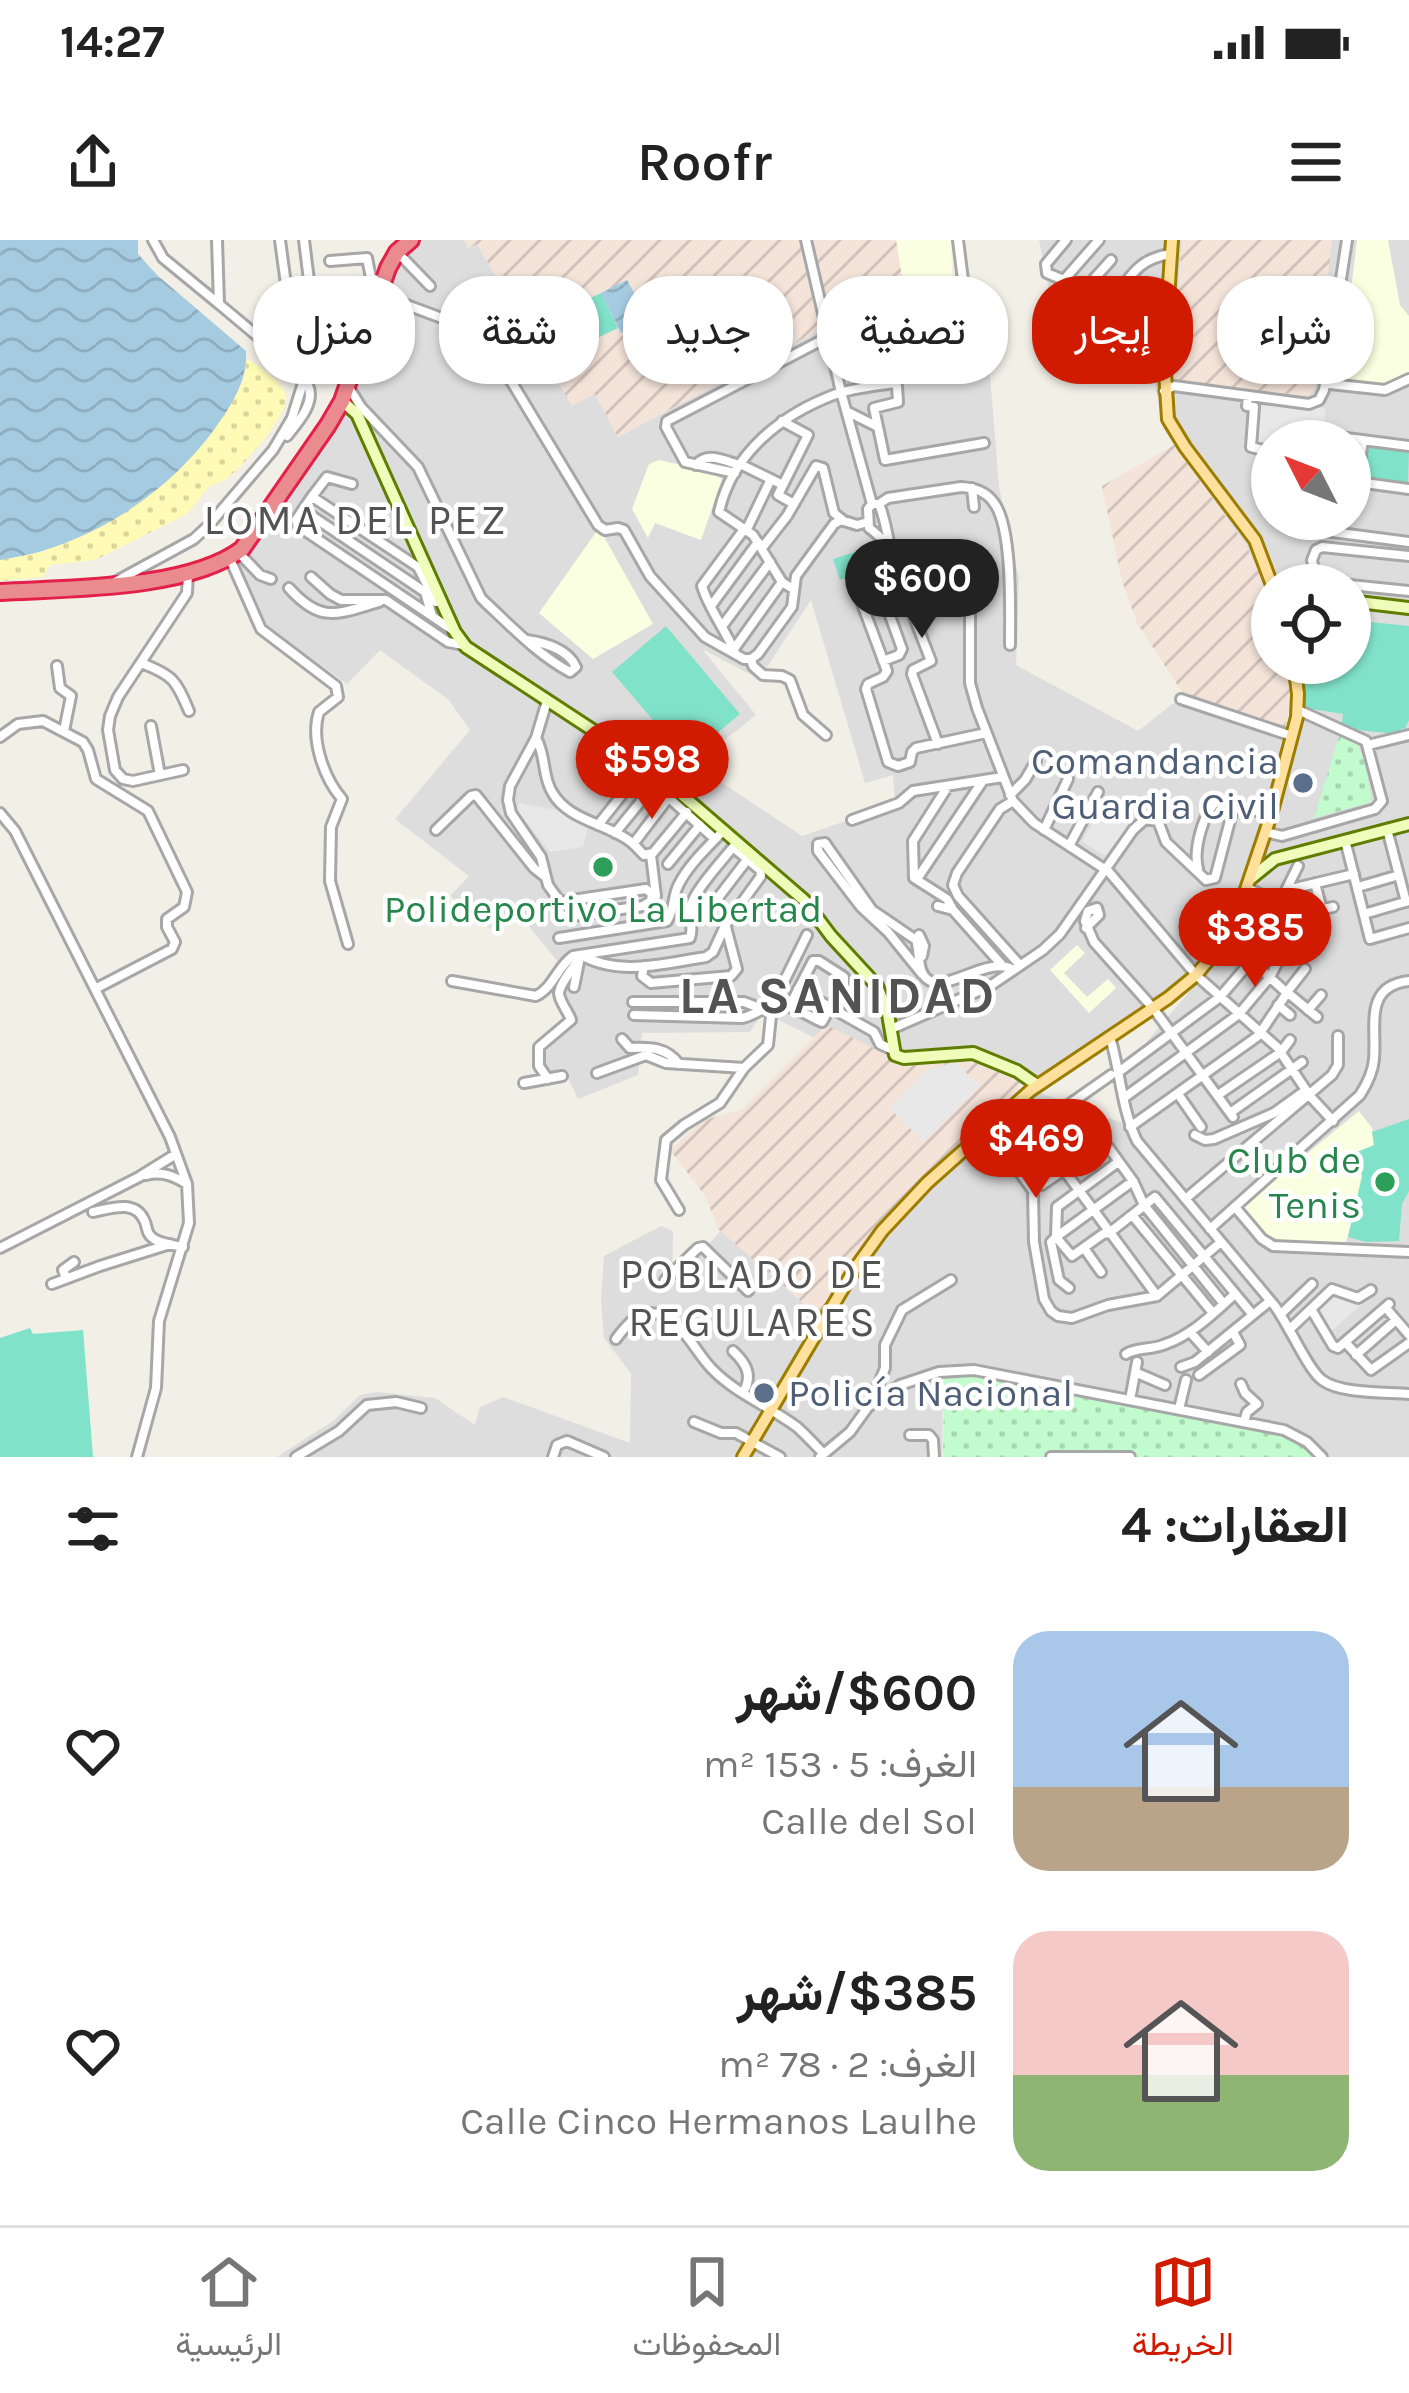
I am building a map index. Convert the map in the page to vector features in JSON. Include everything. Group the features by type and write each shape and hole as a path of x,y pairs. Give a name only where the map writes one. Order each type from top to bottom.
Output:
{"highway":[{"path":"387,276 397,252 411,240"},
{"path":"0,592 152,581 233,554 245,545 328,425 348,384"}],"main road":[{"path":"1169,276 1171,244"},
{"path":"1171,384 1175,390 1168,419 1174,432 1255,540 1264,564"},
{"path":"743,1457 872,1243 927,1183 1037,1084 1196,975 1225,938 1249,884 1271,814 1298,710 1296,684"}],"street":[{"path":"153,240 163,258 253,332"},
{"path":"217,240 219,304"},
{"path":"280,240 285,276"},
{"path":"304,240 308,276"},
{"path":"806,240 817,288"},
{"path":"958,240 962,276"},
{"path":"1052,276 1046,264 1066,240"},
{"path":"1061,276 1099,240"},
{"path":"1341,276 1347,240"},
{"path":"1131,276 1171,244"},
{"path":"397,252 430,286"},
{"path":"330,261 367,257 370,276"},
{"path":"1097,276 1111,260"},
{"path":"415,305 482,333 598,525 624,530 650,576 705,638 746,660 789,613 796,576 834,524 845,521"},
{"path":"783,485 738,467 696,465 682,459 666,427 668,421 817,343"},
{"path":"1330,384 1385,390 1409,379"},
{"path":"793,589 782,582 746,528 719,512 738,467 782,421 841,392 895,383 898,401 874,407 885,460 984,443"},
{"path":"108,586 209,525 303,414 311,398 305,384"},
{"path":"839,384 875,504 883,510 880,530 931,658 912,672 938,743"},
{"path":"1175,390 1309,404 1319,400 1325,384"},
{"path":"345,393 412,458 481,598 527,640 566,670 576,667 556,648 527,640"},
{"path":"345,393 464,646"},
{"path":"1248,398 1247,406 1254,407 1253,420"},
{"path":"846,412 876,426"},
{"path":"782,421 808,435 779,496 794,504"},
{"path":"1371,441 1409,446"},
{"path":"392,459 402,448"},
{"path":"711,606 794,504 813,469 820,466 825,472 834,513 857,525 868,522"},
{"path":"352,484 329,477 323,481 296,520 298,526 455,632"},
{"path":"735,652 703,593 703,583 746,528 771,479"},
{"path":"1371,484 1409,489"},
{"path":"880,530 871,531 868,509 887,498 961,487 988,496 999,511 1010,584 1010,645"},
{"path":"972,488 974,507"},
{"path":"314,494 316,501 418,567 448,616"},
{"path":"304,510 425,592 432,617"},
{"path":"1371,537 1409,542"},
{"path":"890,547 912,557 960,560 970,572 970,683 1011,798 1026,817 1104,869 1196,975 1281,1052 1333,1121"},
{"path":"1313,564 1316,550 1322,548 1409,556"},
{"path":"233,554 271,579"},
{"path":"233,554 261,629 339,691 319,712 316,728 324,766 342,800 331,827 330,881 348,944"},
{"path":"723,626 770,562"},
{"path":"146,565 152,581"},
{"path":"183,770 126,780 114,766 108,730 118,697 187,593 187,572"},
{"path":"311,577 341,600 386,600 448,642 464,646 643,768 719,834"},
{"path":"735,652 782,582"},
{"path":"1371,587 1409,591"},
{"path":"289,588 304,604 326,614 386,600"},
{"path":"904,589 913,599 971,596"},
{"path":"904,589 864,598 861,603 886,674 866,689 888,761 898,766 910,762 913,749 986,734"},
{"path":"883,597 902,649 883,661"},
{"path":"1371,603 1409,608"},
{"path":"751,659 763,675 790,680 803,715 826,735"},
{"path":"141,663 174,680 189,711"},
{"path":"57,666 60,688 70,697 64,731"},
{"path":"548,699 508,800 511,814 541,856 560,914 643,906 651,901 656,896 652,854 687,812"},
{"path":"1181,699 1292,736"},
{"path":"1265,832 1282,836 1378,808 1382,799 1362,738 1298,710"},
{"path":"0,737 30,721 44,722 80,739 100,783 148,811 187,892 184,907 167,919 175,942 172,950 95,989"},
{"path":"151,726 160,775"},
{"path":"1368,745 1409,735"},
{"path":"536,738 552,794 573,812 633,843 643,854 652,854"},
{"path":"1016,966 952,885 1036,761"},
{"path":"643,768 700,825 736,844 805,899 831,936 874,981 895,1054 904,1058 973,1053 1037,1084"},
{"path":"598,825 643,768"},
{"path":"852,820 897,804 913,791 1003,778"},
{"path":"1044,830 1068,779"},
{"path":"915,879 982,781"},
{"path":"615,833 655,784"},
{"path":"915,879 913,841 949,785"},
{"path":"1069,846 1098,792"},
{"path":"436,830 476,795 546,878"},
{"path":"1060,796 1088,810"},
{"path":"633,843 669,797"},
{"path":"1206,880 1196,857 1210,806 1218,800 1271,814"},
{"path":"1206,880 1215,878 1233,808 1242,806"},
{"path":"0,812 15,831 95,989 177,1152 188,1184 190,1214 158,1321 156,1388 137,1457"},
{"path":"891,1029 983,989 1043,950 1060,934 1133,830 1149,818 1158,821 1166,842 1206,880"},
{"path":"1334,907 1303,914 1249,884 1275,859 1409,824"},
{"path":"668,864 700,825"},
{"path":"1364,914 1408,901 1387,830"},
{"path":"559,938 667,921 683,878 719,834"},
{"path":"1345,840 1370,939 1409,928"},
{"path":"580,956 616,968 706,956 761,872 736,844"},
{"path":"452,981 536,997 545,992 567,960 690,938 694,931 691,904 736,844"},
{"path":"922,974 916,940 872,910 827,845 818,844 818,851 852,896 922,974 936,984 1001,964 1016,966"},
{"path":"1260,849 1275,859"},
{"path":"704,916 748,860"},
{"path":"1034,1129 1220,997 1251,961 1298,866"},
{"path":"1286,890 1354,874"},
{"path":"915,879 947,899 1001,964"},
{"path":"1358,887 1403,880"},
{"path":"1316,883 1322,910"},
{"path":"559,902 646,890 652,893 651,901"},
{"path":"938,906 953,910"},
{"path":"1125,1097 1239,1014 1270,977 1303,914"},
{"path":"644,966 642,976 651,982 731,976 736,958 725,926"},
{"path":"1086,928 1232,1115 1303,1062"},
{"path":"679,1210 661,1180 666,1140 720,1103 744,1068 768,1045 767,1008 807,935"},
{"path":"919,935 924,946 920,962"},
{"path":"1225,938 1317,1017"},
{"path":"574,987 580,956"},
{"path":"548,1078 539,1066 539,1046 571,1020 560,994 580,956"},
{"path":"633,1002 789,1006 822,1022 844,977 819,961 812,962 789,1006"},
{"path":"1130,1127 1261,1033 1305,969"},
{"path":"1210,1229 1360,1095 1374,1059 1378,999 1389,987 1409,981"},
{"path":"798,989 874,1032 881,1046 893,1050"},
{"path":"1308,1010 1321,995"},
{"path":"1278,1005 1290,1015"},
{"path":"634,1015 742,1018 767,1008"},
{"path":"1190,1196 1336,1070 1338,1036"},
{"path":"1110,1037 1115,1073 1140,1145 1281,1313 1321,1379 1340,1388 1409,1394"},
{"path":"622,1039 628,1048 658,1049 679,1064"},
{"path":"1218,1096 1281,1052 1290,1040"},
{"path":"596,1073 646,1054 666,1063 744,1068"},
{"path":"524,1083 562,1076"},
{"path":"1178,1094 1204,1140 1274,1114 1307,1092"},
{"path":"1075,1101 1133,1181 1144,1204 1224,1304"},
{"path":"1015,1103 1157,1296"},
{"path":"1048,1149 1089,1121"},
{"path":"988,1128 1033,1191 1034,1242 1044,1299 1062,1317 1157,1296 1221,1242"},
{"path":"1042,1185 1105,1142"},
{"path":"0,1248 167,1162 177,1152"},
{"path":"1119,1162 1057,1207 1056,1237 1070,1256 1109,1233 1153,1197 1253,1315"},
{"path":"139,1177 163,1174 181,1165"},
{"path":"163,1174 188,1184"},
{"path":"1069,1288 1058,1277 1051,1242 1133,1181"},
{"path":"1235,1207 1274,1246 1409,1252"},
{"path":"93,1212 134,1208 142,1214 152,1237 183,1247"},
{"path":"1132,1214 1214,1313"},
{"path":"52,1285 170,1244"},
{"path":"665,1280 704,1246 748,1291"},
{"path":"1084,1248 1101,1272"},
{"path":"66,1278 63,1270 74,1262"},
{"path":"616,1339 638,1316 663,1315 676,1324 710,1367 797,1428 822,1455 850,1432 868,1407 885,1367 885,1345 902,1310 952,1280"},
{"path":"1281,1313 1312,1283"},
{"path":"1291,1328 1333,1289 1358,1298 1371,1290"},
{"path":"1126,1354 1160,1347 1190,1332 1235,1294"},
{"path":"1180,1367 1192,1364 1270,1300"},
{"path":"1311,1309 1333,1346 1340,1348 1388,1306 1409,1339 1369,1370"},
{"path":"1356,1355 1396,1320"},
{"path":"1190,1332 1208,1352"},
{"path":"1199,1375 1240,1345 1233,1332"},
{"path":"1346,1342 1369,1370 1369,1390"},
{"path":"733,1351 745,1363 749,1377 743,1394"},
{"path":"1130,1400 1137,1367 1165,1385"},
{"path":"868,1407 900,1385 939,1372 989,1371 1292,1433 1322,1457"},
{"path":"1179,1409 1186,1380"},
{"path":"1241,1384 1257,1404 1247,1412 1244,1423"},
{"path":"296,1457 339,1431 368,1405 396,1402 422,1408"},
{"path":"694,1423 736,1433 780,1457"},
{"path":"910,1435 929,1436 934,1457"},
{"path":"553,1457 557,1445 567,1441 604,1457"},
{"path":"1051,1457 1130,1457"}],"shaded area":[{"path":"411,240 464,240 469,247 476,243 496,276 439,276 439,384 560,384 572,405 595,394 618,437 718,384 793,384 793,344 817,331 817,384 838,384 841,391 877,384 991,384 999,487 1019,578 1016,665 1138,731 1184,695 1284,730 1251,879 1193,972 1103,1043 1026,1083 970,1054 898,1060 817,1039 763,1012 750,1032 642,1033 638,1075 578,1099 567,1076 547,1077 538,1054 572,1027 553,1001 566,972 514,908 500,926 491,929 450,896 469,876 395,819 470,730 449,700 380,650 347,684 257,621 231,552 349,384 415,384 415,276 385,276","holes":["811,600 865,783 893,775 895,804 802,836 694,764 756,715 702,649 759,679"]},
{"path":"464,240 799,240 817,331 793,344 793,276 623,276 623,384 718,384 618,437 595,394 572,406 559,384 599,384 599,276 496,276 477,244 468,248"},
{"path":"810,240 896,240 902,276 819,276"},
{"path":"896,240 951,240 952,276 901,276"},
{"path":"1039,240 1409,240 1409,1457 1304,1457 1305,1437 1270,1425 943,1372 942,1457 277,1457 333,1421 360,1395 377,1392 435,1398 475,1425 480,1407 503,1397 630,1443 631,1374 604,1338 604,1256 661,1226 673,1231 672,1282 721,1231 821,1319 831,1320 860,1267 901,1217 1029,1089 1133,1127 1123,1101 1122,1071 1196,984 1253,880 1292,702 1290,684 1371,684 1371,564 1255,564 1163,428 1155,385 1193,384 1193,276 1046,276"},
{"path":"1182,240 1332,240 1328,276 1217,276 1217,384 1315,384 1309,396 1193,383 1193,276 1179,276"},
{"path":"1357,240 1388,240 1400,305 1409,316 1409,377 1386,387 1363,384 1374,384 1374,276 1353,276"},
{"path":"1256,403 1325,408 1324,420 1255,420"},
{"path":"1174,445 1255,564 1251,564 1251,684 1290,684 1292,702 1284,730 1184,695 1137,623 1122,581 1102,486"},
{"path":"659,460 722,479 701,540 655,523 648,538 632,509 649,464"},
{"path":"599,528 653,624 593,659 539,613"},
{"path":"519,803 562,811 588,827 583,847 550,852 518,812"},
{"path":"1100,810 1130,825 1105,856 1082,841"},
{"path":"1077,945 1085,953 1064,973 1087,997 1108,979 1116,988 1089,1013 1050,970"},
{"path":"826,1025 895,1058 925,1066 953,1060 1011,1068 1023,1080 1013,1099 924,1180 825,1315 818,1316 718,1229 706,1197 670,1150 703,1120 741,1110"},
{"path":"955,1062 980,1086 924,1142 889,1108 928,1069"},
{"path":"1359,1111 1372,1128 1374,1145 1355,1153 1361,1188 1346,1242 1283,1241 1265,1234 1242,1207"},
{"path":"1334,1285 1347,1294 1376,1291 1327,1335 1311,1306"}],"sand":[{"path":"247,358 253,363 253,384 279,384 285,405 252,453 233,473 209,487 185,515 95,560 50,565 43,577 0,581 0,560 45,551 243,383"}],"green space":[{"path":"599,294 618,328 599,337"},
{"path":"1371,445 1409,449 1408,484 1371,479"},
{"path":"874,546 880,566 840,580 833,559"},
{"path":"1371,622 1409,626 1409,720 1405,729 1396,734 1348,729 1343,714 1300,707 1302,684 1371,684"},
{"path":"666,626 740,714 686,759 612,672"},
{"path":"1341,730 1357,742 1372,802 1314,818"},
{"name":"Club de Tenis","path":"1409,1119 1409,1191 1402,1204 1399,1241 1348,1237 1362,1176 1355,1153 1374,1145 1372,1132"},
{"path":"30,1328 33,1334 83,1330 93,1457 0,1457 0,1338"},
{"path":"962,1369 1291,1430 1306,1437 1319,1452 1310,1457 943,1457 944,1372"}],"water":[{"path":"0,240 138,240 138,254 246,351 246,361 228,410 200,448 141,502 70,541 0,560"},
{"path":"623,282 623,332 621,333 601,293"}],"place":[{"name":"Comandancia Guardia Civil","path":"1303,783"},
{"name":"Polideportivo La Libertad","path":"603,867"},
{"name":"Club de Tenis","path":"1385,1182"},
{"name":"Policía Nacional","path":"764,1393"}],"district":[{"name":"LOMA DEL PEZ","path":"356,520"},
{"name":"LA SANIDAD","path":"838,996"},
{"name":"POBLADO DE REGULARES","path":"753,1298"}]}
